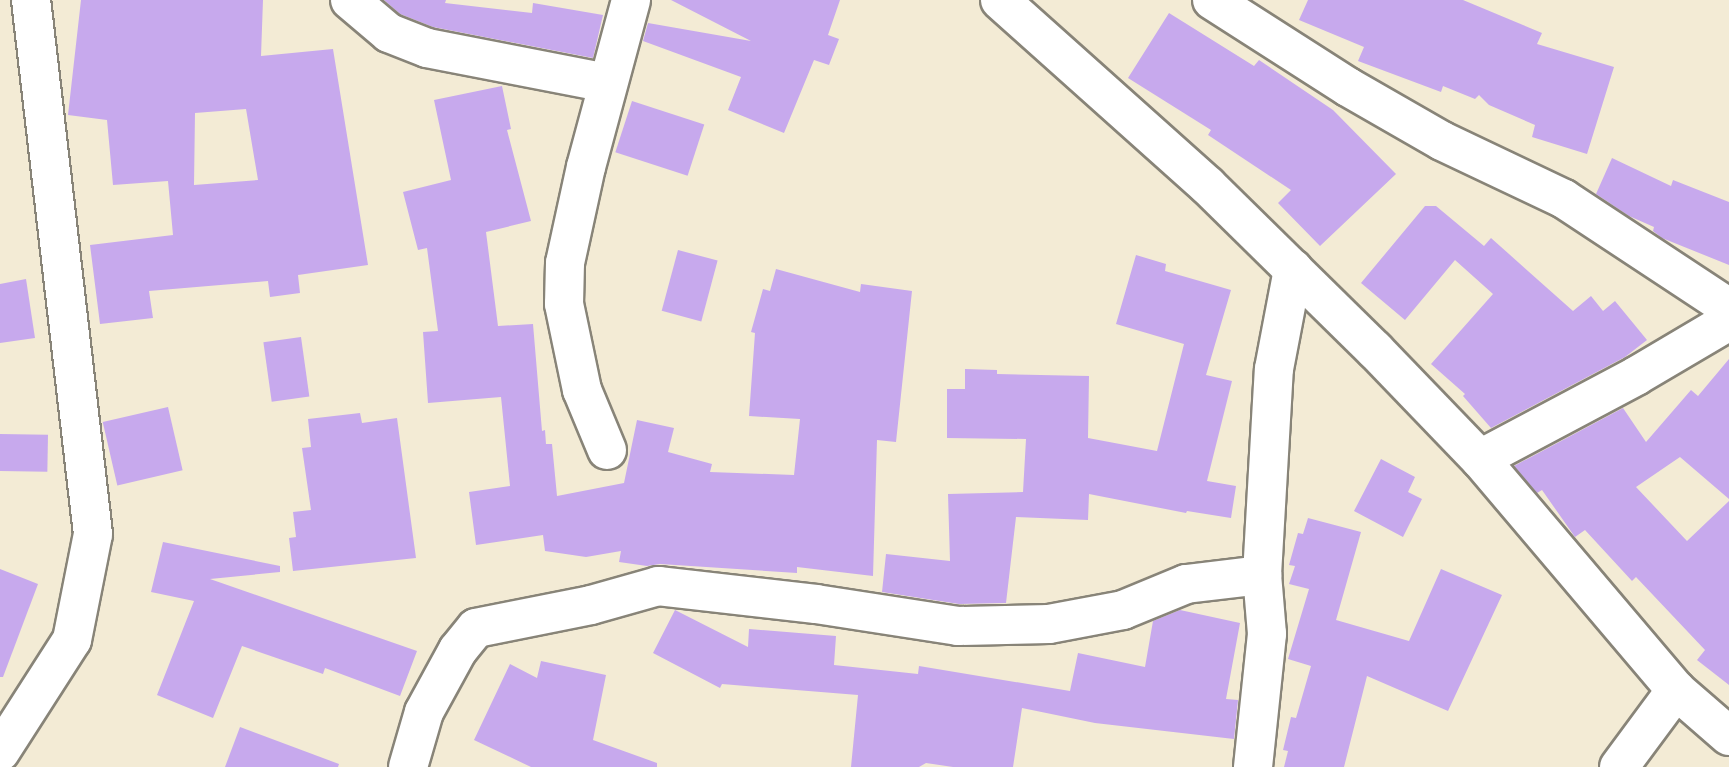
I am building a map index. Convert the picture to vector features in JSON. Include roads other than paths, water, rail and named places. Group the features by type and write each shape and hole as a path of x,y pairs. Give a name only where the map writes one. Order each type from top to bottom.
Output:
{"street":[{"path":"0,752 72,640 93,534 31,0"},
{"path":"350,0 389,33 427,48 607,83"},
{"path":"607,450 582,390 564,304 565,263 607,83 631,0"},
{"path":"1212,0 1406,121 1564,199 1729,309"},
{"path":"1021,6 1293,269 1480,459 1676,690 1729,736"},
{"path":"1253,767 1267,634 1262,575 1274,369 1293,269"},
{"path":"1480,459 1636,376 1729,321"},
{"path":"408,767 424,712 458,650 476,628 579,607 657,586 971,626 1049,624 1123,610 1186,584 1262,575"},
{"path":"1619,767 1676,690"}]}
